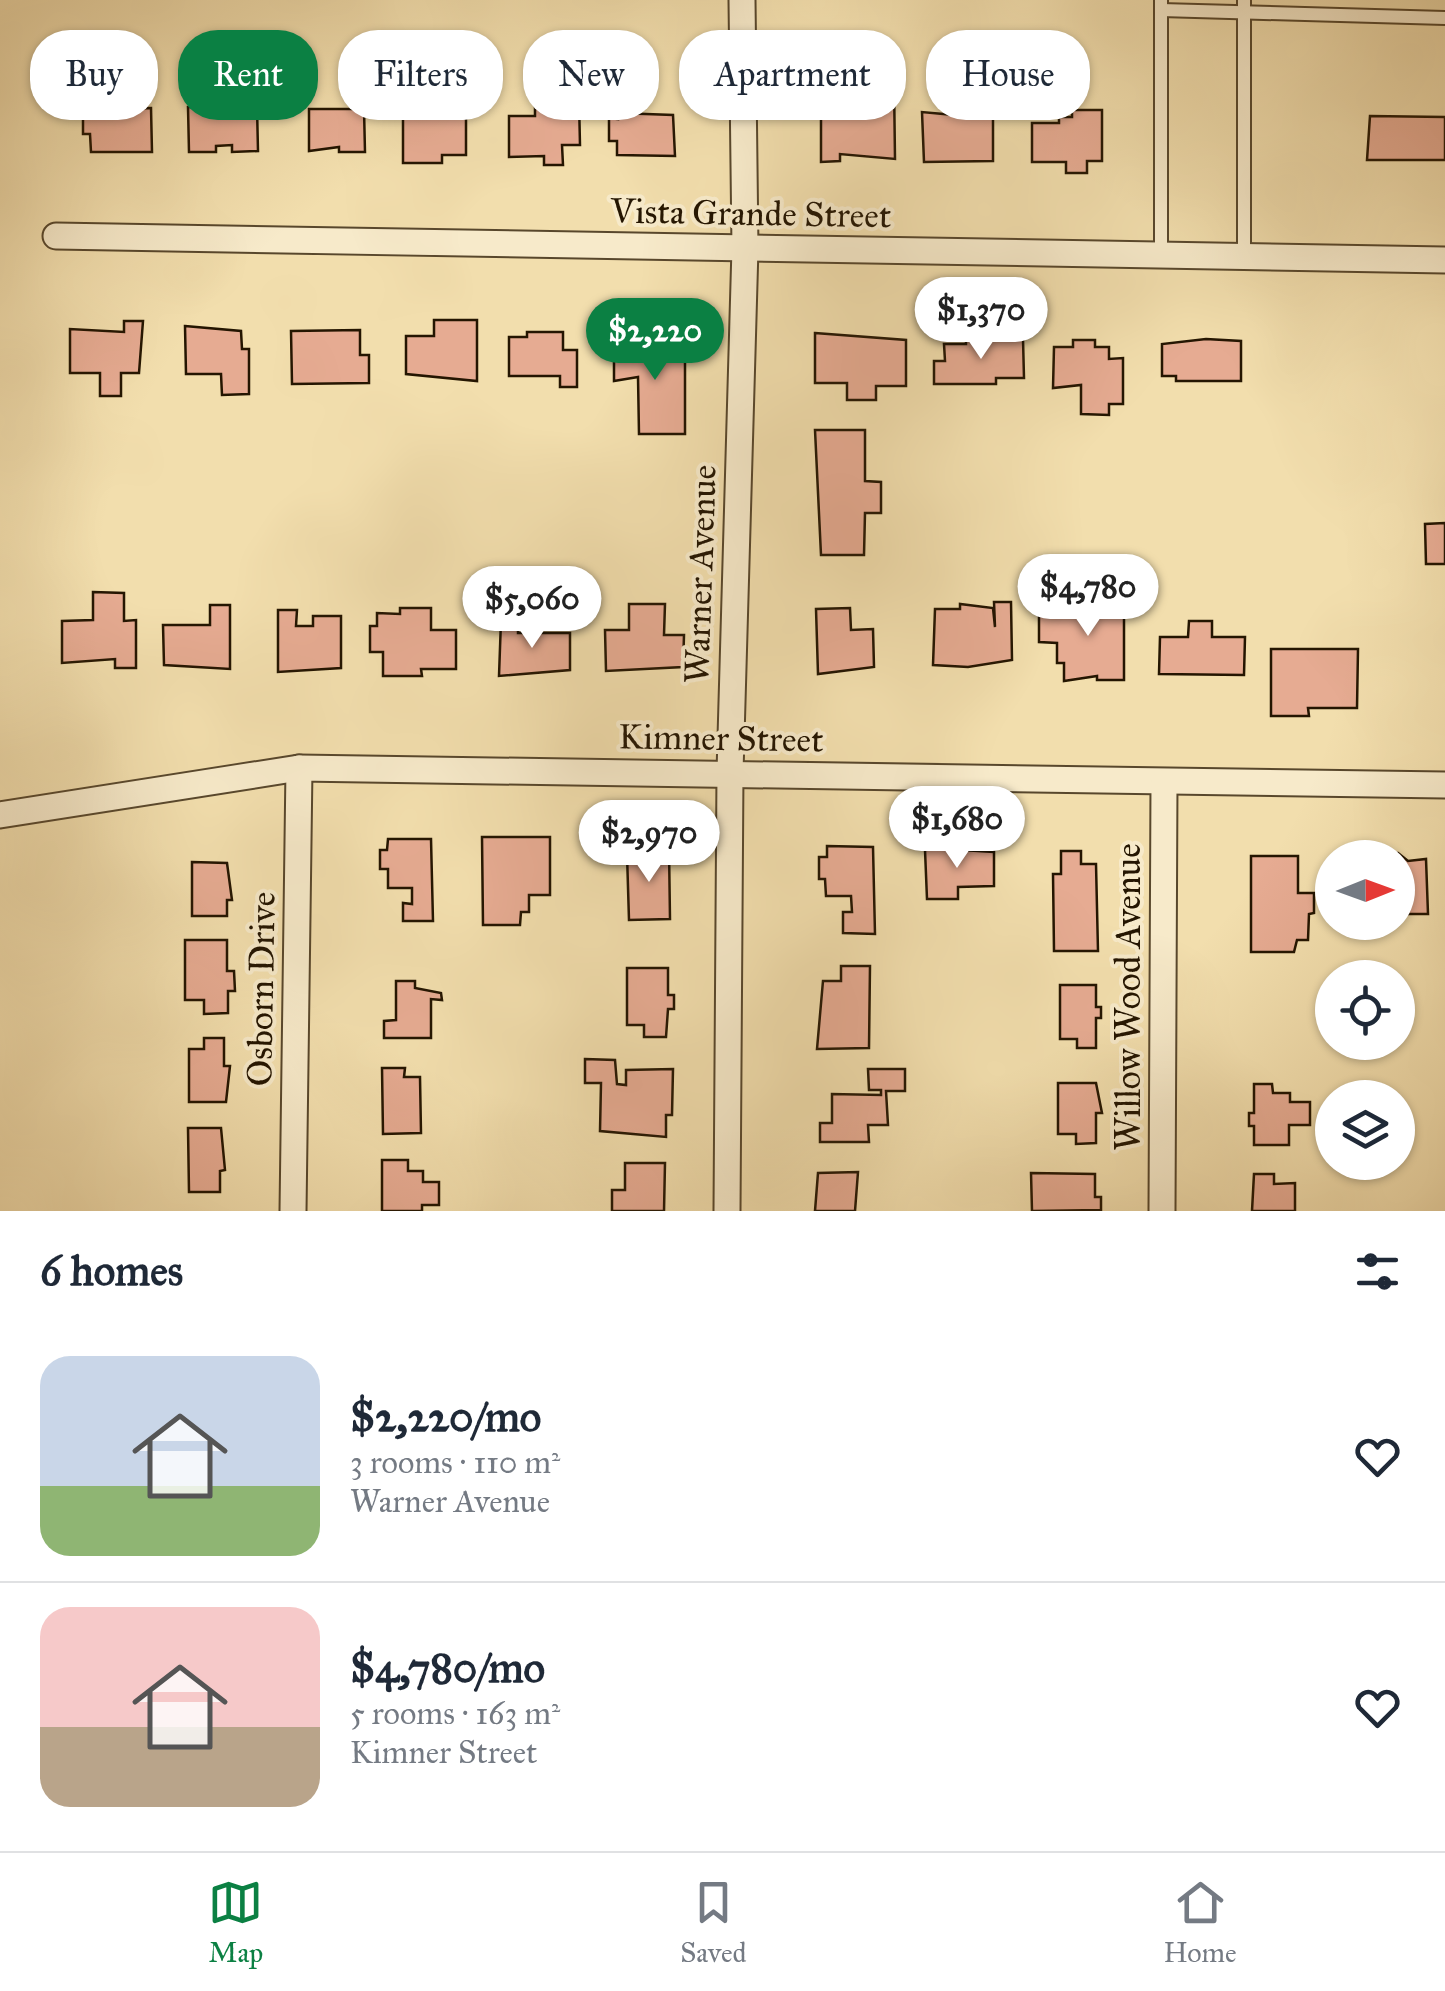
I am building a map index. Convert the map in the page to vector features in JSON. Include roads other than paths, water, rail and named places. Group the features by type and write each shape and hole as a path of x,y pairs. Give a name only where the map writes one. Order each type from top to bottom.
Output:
{"street":[{"name":"Warner Avenue","path":"727,1211 730,772 745,248 742,0"},
{"name":"Vista Grande Street","path":"56,236 1445,260"},
{"name":"Kimner Street","path":"0,815 299,768 1445,785"},
{"name":"Osborn Drive","path":"293,1211 299,768"},
{"name":"Willow Wood Avenue","path":"1162,1211 1164,783"}],"lane":[{"path":"1161,258 1160,5 1445,18"},
{"path":"1244,6 1244,259"}]}
